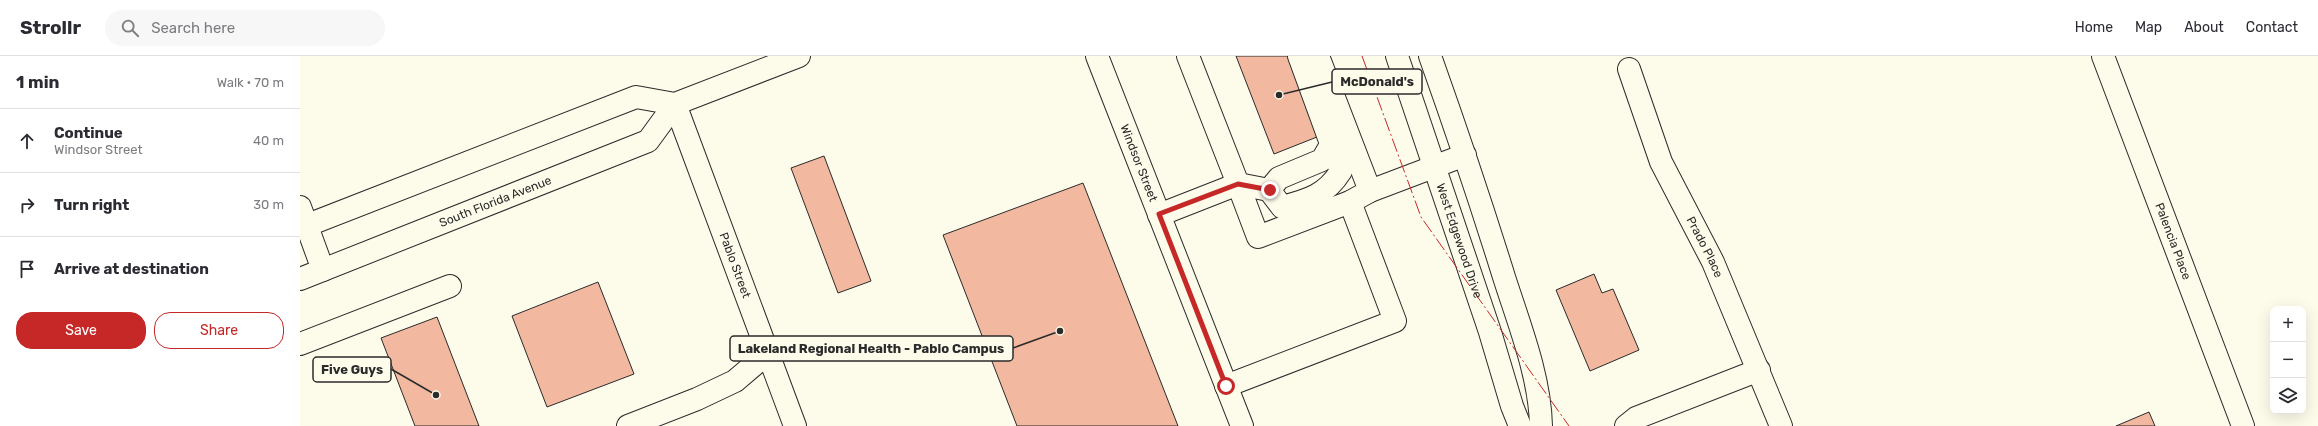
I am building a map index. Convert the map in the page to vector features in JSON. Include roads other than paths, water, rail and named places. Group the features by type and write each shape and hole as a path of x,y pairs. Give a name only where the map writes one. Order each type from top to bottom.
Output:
{"street":[{"path":"323,270 302,220 636,97 675,104 799,56"},
{"name":"Windsor Street","path":"1097,56 1242,426"},
{"path":"1188,56 1258,237 1350,202 1370,191 1465,155"},
{"path":"1159,214 1238,184 1270,190 1282,207 1310,200 1332,185 1341,171 1299,56"},
{"path":"1318,56 1370,191"},
{"name":"West Edgewood Drive","path":"1397,56 1490,332 1512,406 1520,426"},
{"path":"1430,56 1465,155 1523,335 1540,405 1541,426"},
{"name":"Palencia Place","path":"2103,56 2243,426"},
{"name":"Prado Place","path":"1629,69 1661,162 1713,262 1781,426"},
{"name":"South Florida Avenue","path":"300,279 648,141 675,104"},
{"name":"Pablo Street","path":"675,104 795,426"},
{"path":"1270,190 1279,178 1322,160 1332,144"},
{"path":"1226,386 1395,321 1350,202"},
{"path":"300,344 450,286"},
{"path":"628,426 697,399 735,381 768,353"},
{"path":"1626,426 1636,418 1759,370"}],"place":[{"name":"McDonald's","path":"1279,95"},
{"name":"Lakeland Regional Health - Pablo Campus","path":"1060,331"},
{"name":"Five Guys","path":"436,395"}]}
